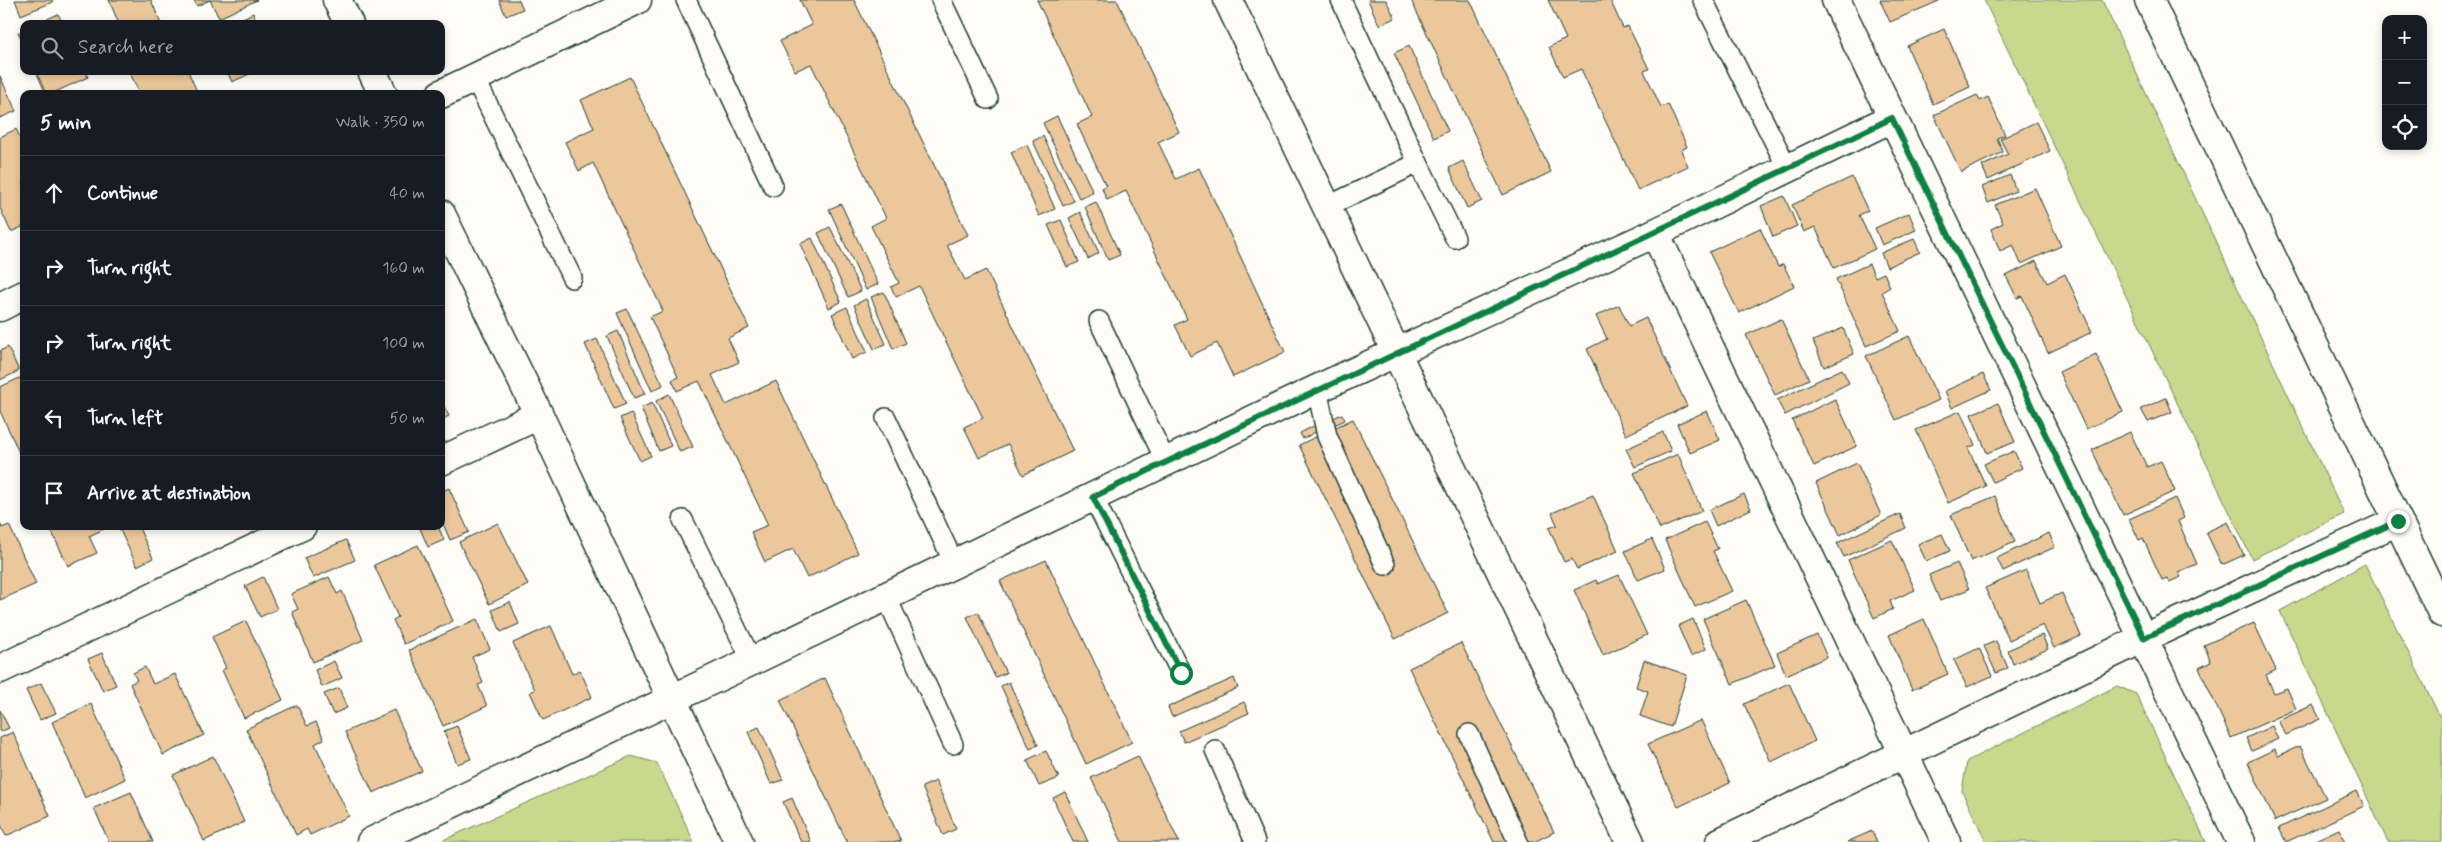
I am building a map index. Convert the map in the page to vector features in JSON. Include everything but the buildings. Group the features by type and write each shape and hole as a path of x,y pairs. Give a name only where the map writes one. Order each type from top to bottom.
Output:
{"street":[{"path":"337,0 347,20"},
{"path":"445,92 637,0"},
{"path":"1228,0 1630,842"},
{"path":"1836,0 2241,842"},
{"path":"2149,0 2442,613"},
{"path":"374,75 381,90"},
{"path":"371,842 1317,389 1655,233 1892,118"},
{"path":"445,222 539,415 671,700 740,842"},
{"path":"1655,233 1946,842"},
{"path":"0,307 20,297"},
{"path":"445,459 539,415"},
{"path":"1720,842 2144,638 2398,521"},
{"path":"0,669 294,530"}],"lane":[{"path":"686,0 773,186"},
{"path":"942,0 988,99"},
{"path":"1341,0 1418,163 1456,238"},
{"path":"1703,0 1788,169"},
{"path":"475,78 572,278"},
{"path":"1326,207 1418,163"},
{"path":"1099,321 1166,462"},
{"path":"1317,389 1327,436 1385,565"},
{"path":"886,418 954,564"},
{"path":"1093,497 1181,673"},
{"path":"683,520 752,661"},
{"path":"886,596 953,744"},
{"path":"1469,734 1518,842"},
{"path":"1215,750 1255,842"}],"green space":[{"path":"1984,0 2102,0 2344,514 2252,559"},
{"path":"2365,564 2442,721 2442,842 2388,842 2280,611"},
{"path":"2117,686 2136,694 2206,842 1986,842 1962,791 1967,761"},
{"path":"631,756 657,763 694,842 439,842"}],"route":[{"path":"1181,673 1093,497 1317,389 1655,233 1892,118 2144,638 2398,521"}]}
